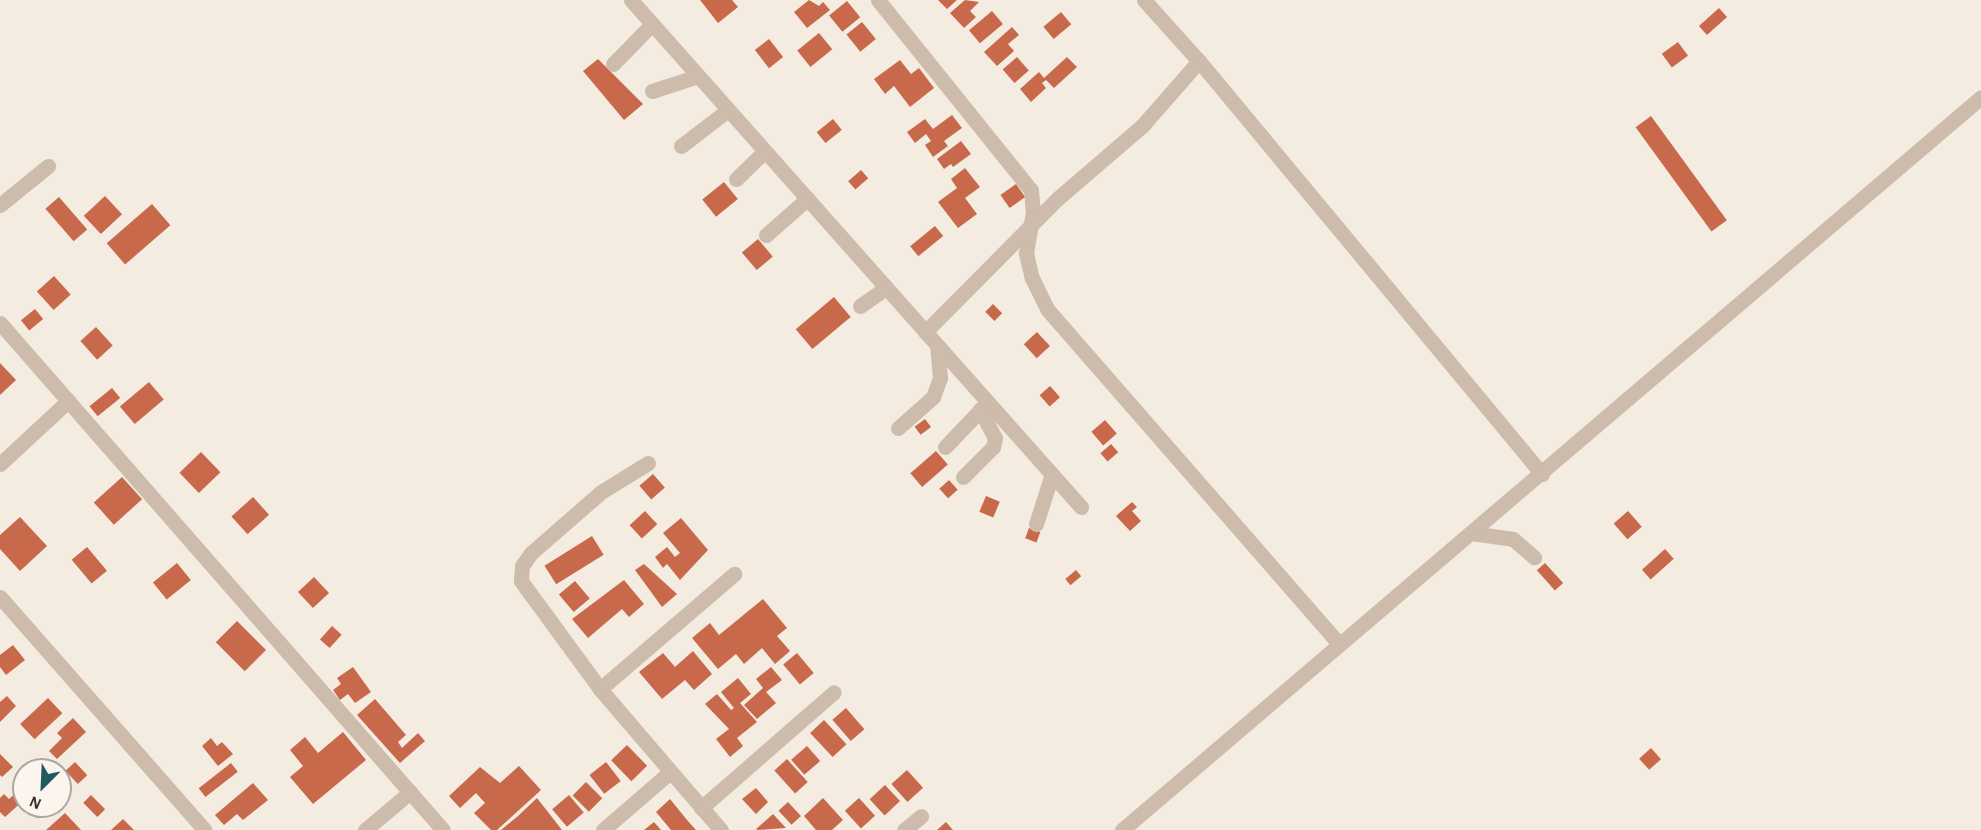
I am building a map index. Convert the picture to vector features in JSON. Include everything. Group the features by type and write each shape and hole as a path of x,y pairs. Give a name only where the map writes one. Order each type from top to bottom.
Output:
{"street":[{"path":"632,0 926,332 984,406 1052,474 1081,507"},
{"path":"878,0 1031,190 1026,253 1032,278 1047,309 1338,644"},
{"path":"1144,0 1199,61 1542,474"},
{"path":"613,64 652,24"},
{"path":"926,332 1030,225 1142,126 1199,61"},
{"path":"652,91 698,76"},
{"path":"1122,830 1338,644 1542,474 1981,97"},
{"path":"681,146 728,110"},
{"path":"736,179 765,151"},
{"path":"0,205 48,165"},
{"path":"766,235 807,199"},
{"path":"860,306 886,288"},
{"path":"0,323 443,830"},
{"path":"898,428 933,397 940,378 937,346"},
{"path":"0,464 68,400"},
{"path":"945,447 984,406"},
{"path":"963,477 993,447 995,438 984,406"},
{"path":"648,463 601,492 531,553 522,566 523,588 600,689 721,830"},
{"path":"1036,524 1052,474"},
{"path":"1471,533 1513,539 1534,557"},
{"path":"600,689 734,574"},
{"path":"0,597 205,830"},
{"path":"701,808 834,692"},
{"path":"603,830 670,771"},
{"path":"365,830 410,792"},
{"path":"904,830 921,816"}],"building":[{"path":"700,0 732,0 738,7 718,23"},
{"path":"809,0 819,6 823,2 830,10 807,28 794,12"},
{"path":"938,0 957,0 947,9"},
{"path":"965,0 979,2 970,11 976,17 964,28 950,13"},
{"path":"847,1 860,17 842,32 829,15"},
{"path":"1719,8 1727,17 1707,35 1699,26"},
{"path":"992,11 1003,24 980,43 969,30"},
{"path":"1061,12 1071,24 1054,39 1043,27"},
{"path":"862,22 876,39 860,52 846,35"},
{"path":"1012,27 1019,35 1008,44 1014,51 997,66 984,52"},
{"path":"819,33 832,49 810,67 797,51"},
{"path":"769,39 783,57 769,68 755,50"},
{"path":"1678,42 1688,56 1672,68 1662,54"},
{"path":"1017,57 1029,71 1014,83 1003,69"},
{"path":"1067,57 1077,67 1054,88 1046,80 1042,83 1046,88 1031,102 1020,89 1039,72 1044,78"},
{"path":"598,59 643,104 624,120 583,71"},
{"path":"900,60 911,74 919,68 934,88 910,107 894,86 885,94 874,79"},
{"path":"952,115 962,128 944,141 948,146 933,157 925,145 931,141 926,134 915,143 907,132 925,119 933,129"},
{"path":"1651,116 1727,220 1711,232 1636,127"},
{"path":"833,119 842,130 825,143 817,132"},
{"path":"961,141 971,154 953,167 951,164 944,169 937,159"},
{"path":"965,168 980,187 965,198 977,214 958,228 938,202 957,188 951,179"},
{"path":"861,170 868,178 855,189 848,181"},
{"path":"724,182 738,199 716,217 702,200"},
{"path":"1016,184 1025,197 1010,208 1000,195"},
{"path":"105,196 122,214 101,234 84,216"},
{"path":"59,197 87,229 74,241 45,209"},
{"path":"152,204 170,225 125,264 107,243"},
{"path":"935,226 943,236 918,256 910,246"},
{"path":"758,239 773,257 757,270 742,252"},
{"path":"54,276 71,295 54,310 37,291"},
{"path":"834,297 851,317 812,349 796,329"},
{"path":"993,304 1002,313 994,321 985,312"},
{"path":"35,309 43,319 29,330 21,320"},
{"path":"96,327 113,346 97,360 80,341"},
{"path":"1037,332 1050,346 1037,358 1024,344"},
{"path":"0,363 16,380 0,395"},
{"path":"149,382 164,400 135,424 120,406"},
{"path":"1050,386 1060,397 1050,407 1040,395"},
{"path":"112,388 120,398 98,416 89,406"},
{"path":"925,419 931,427 921,435 915,427"},
{"path":"1105,420 1117,434 1103,445 1091,432"},
{"path":"1111,444 1118,452 1108,461 1100,453"},
{"path":"936,451 948,465 922,487 910,473"},
{"path":"201,452 220,472 199,493 179,473"},
{"path":"653,474 665,488 651,499 639,486"},
{"path":"122,477 142,499 114,525 94,502"},
{"path":"949,480 958,490 948,498 939,489"},
{"path":"986,496 1000,502 993,518 979,512"},
{"path":"253,497 269,515 248,534 231,516"},
{"path":"1132,502 1137,507 1132,511 1141,521 1130,531 1116,516"},
{"path":"645,511 657,524 642,538 630,525"},
{"path":"1628,511 1642,527 1627,539 1614,523"},
{"path":"20,517 47,546 20,571 0,549 0,535"},
{"path":"681,518 708,550 680,580 667,564 663,568 655,557 667,547 675,557 680,553 663,533"},
{"path":"1029,528 1040,532 1037,542 1025,538"},
{"path":"592,536 604,555 556,584 545,566"},
{"path":"87,547 107,571 92,584 72,560"},
{"path":"1665,549 1674,559 1651,579 1642,570"},
{"path":"177,563 191,580 167,600 153,583"},
{"path":"1545,563 1563,583 1555,590 1537,570"},
{"path":"644,564 677,594 662,607 635,570"},
{"path":"1076,570 1081,576 1070,585 1065,579"},
{"path":"314,577 329,593 313,608 298,592"},
{"path":"624,580 644,604 629,617 622,609 588,638 572,619"},
{"path":"575,581 590,599 574,612 559,594"},
{"path":"763,599 787,628 777,636 790,651 775,664 762,648 744,664 736,654 718,669 692,638 710,623 719,635"},
{"path":"237,621 266,650 245,671 216,642"},
{"path":"332,626 342,635 330,648 320,639"},
{"path":"13,645 25,660 6,675 0,667 0,655"},
{"path":"693,651 712,674 694,690 685,680 662,699 639,672 663,653 675,667"},
{"path":"797,653 814,673 800,684 783,665"},
{"path":"353,667 371,692 355,703 348,694 340,700 333,690 341,684 337,678"},
{"path":"771,667 782,680 766,692 776,703 757,719 744,705 763,688 756,679"},
{"path":"738,678 751,694 740,703 757,722 737,738 743,746 730,757 716,739 729,729 705,704 717,694 731,710 734,708 721,692"},
{"path":"7,696 16,706 0,722 0,702"},
{"path":"48,698 62,713 35,739 20,724"},
{"path":"375,699 406,735 398,742 402,748 418,733 425,741 400,763 357,715"},
{"path":"846,708 864,729 851,741 832,720"},
{"path":"73,718 86,732 58,758 49,751 62,738 57,733"},
{"path":"824,720 847,744 833,757 810,733"},
{"path":"343,732 366,760 313,804 290,777 303,766 290,750 305,737 318,753"},
{"path":"211,738 217,746 222,742 233,754 218,766 202,746"},
{"path":"627,745 647,766 631,781 611,760"},
{"path":"807,746 820,761 804,775 791,760"},
{"path":"1651,748 1661,759 1649,770 1639,759"},
{"path":"0,754 12,768 2,777 0,775"},
{"path":"787,759 808,782 795,793 774,770"},
{"path":"75,762 87,775 78,784 72,778 72,765"},
{"path":"606,762 621,781 604,794 589,775"},
{"path":"231,763 238,772 205,797 199,788"},
{"path":"519,766 541,790 497,830 491,830 474,813 485,803 476,793 460,808 449,796 480,767 500,783"},
{"path":"907,770 923,788 907,802 891,784"},
{"path":"586,782 602,798 589,812 573,795"},
{"path":"253,783 268,800 243,820 237,814 224,825 215,815"},
{"path":"885,785 900,801 885,815 870,799"},
{"path":"756,788 768,802 756,814 742,799"},
{"path":"4,794 9,799 12,796 12,811 5,817 0,812 0,798"},
{"path":"91,795 105,809 97,817 83,803"},
{"path":"569,795 584,813 567,827 552,809"},
{"path":"537,798 562,830 501,830 518,816"},
{"path":"823,798 843,820 832,830 816,830 804,816"},
{"path":"859,798 875,816 861,829 845,811"},
{"path":"670,799 696,830 671,830 656,812"},
{"path":"788,802 801,816 791,825 778,811"},
{"path":"773,814 786,828 756,829"},
{"path":"59,818 70,818 81,830 46,830"},
{"path":"123,819 134,830 111,830"},
{"path":"654,822 661,830 644,830"},
{"path":"946,822 953,830 937,830"}]}
